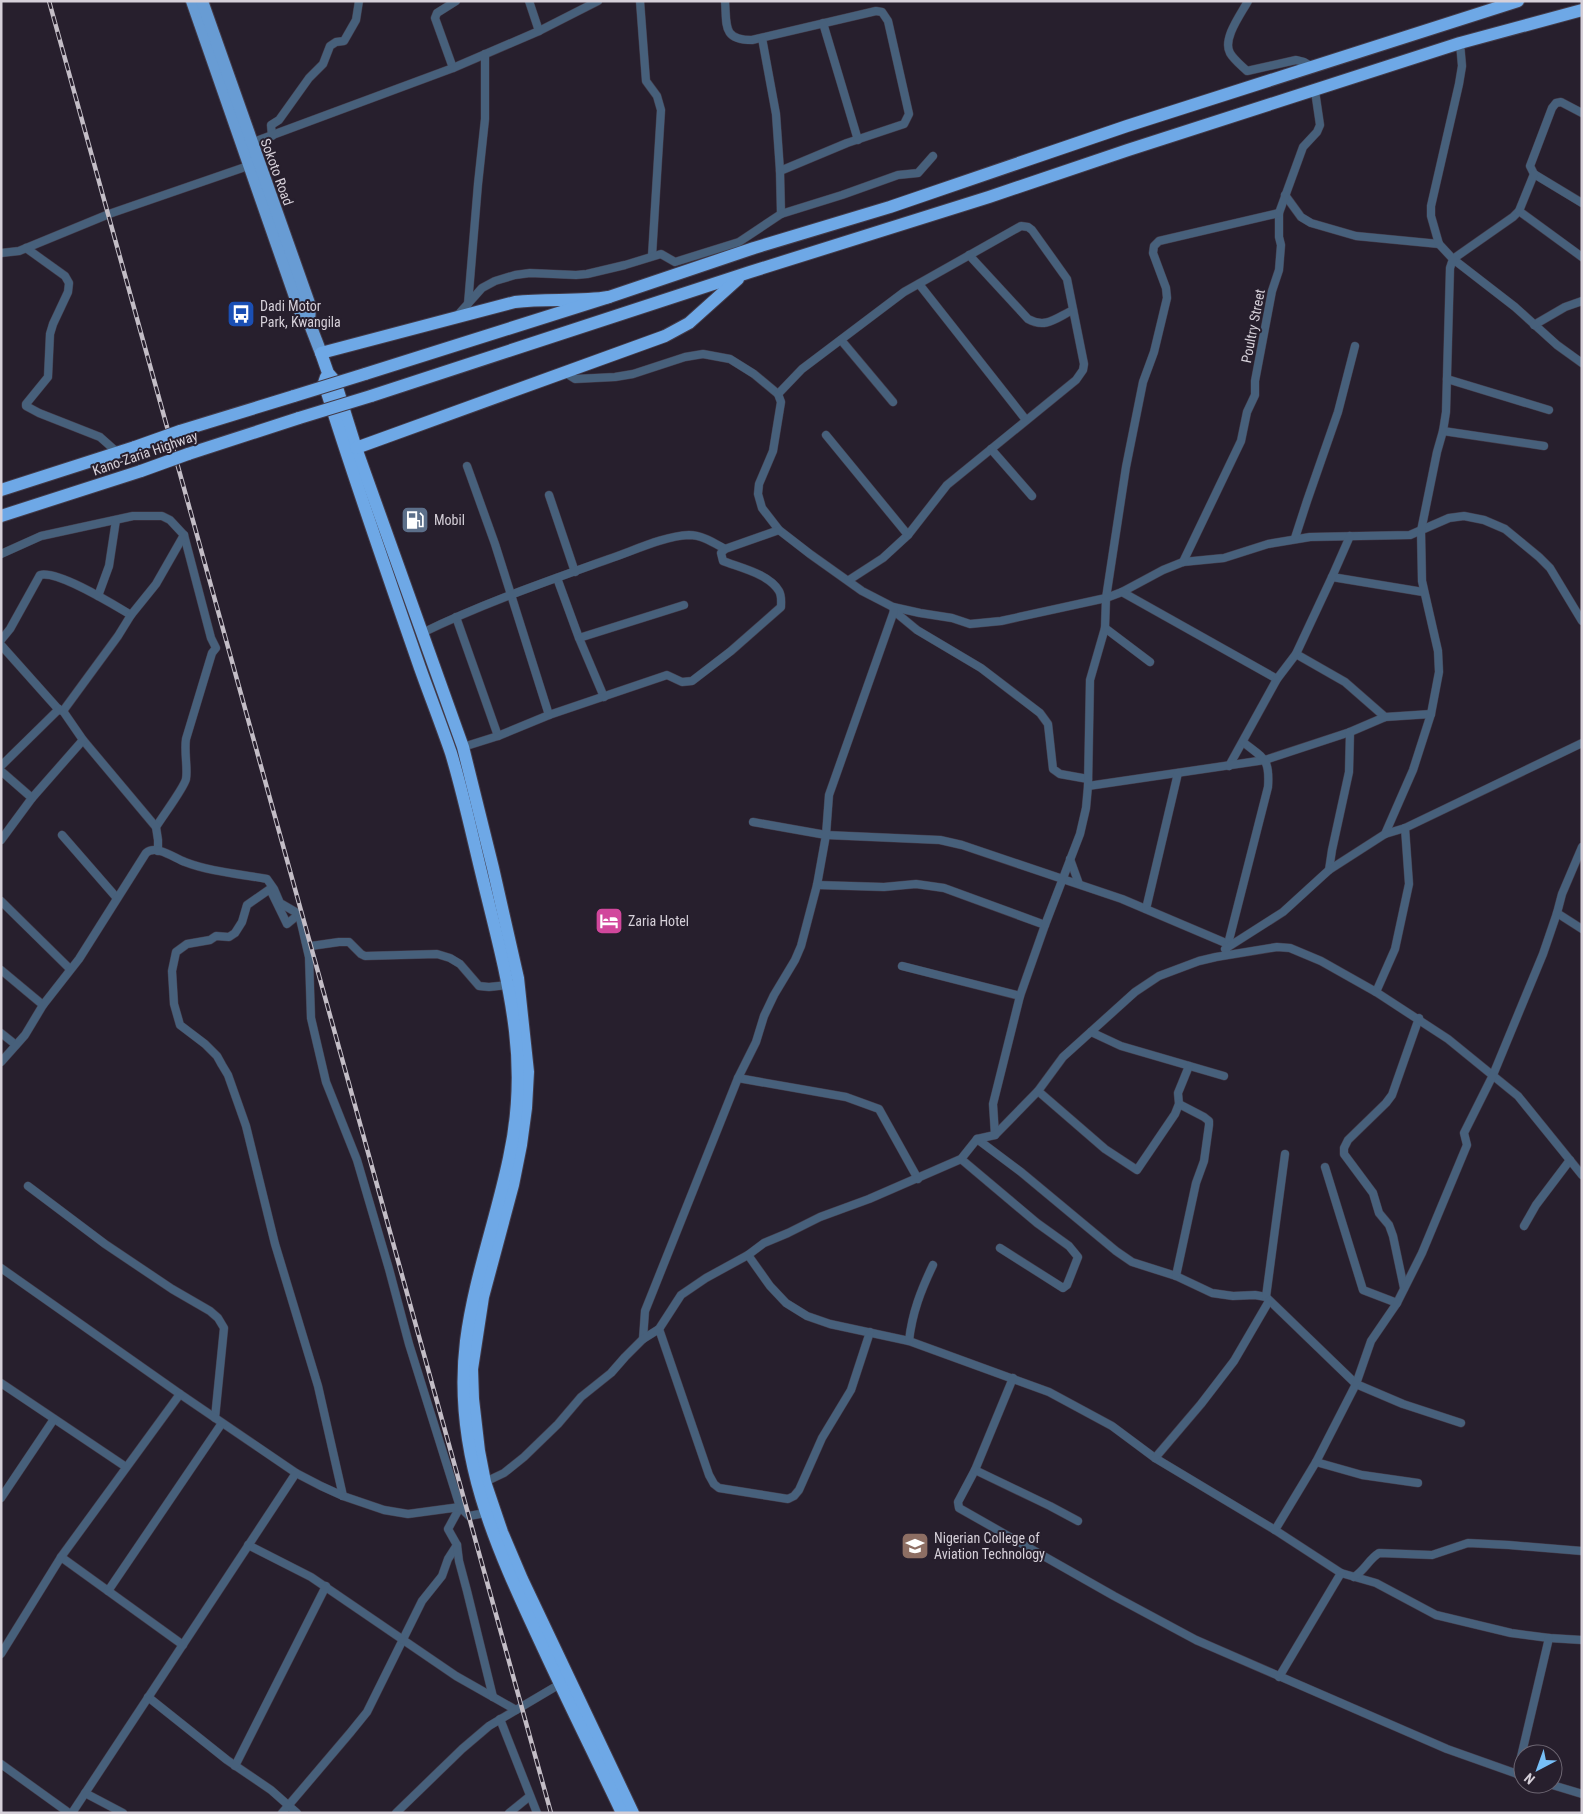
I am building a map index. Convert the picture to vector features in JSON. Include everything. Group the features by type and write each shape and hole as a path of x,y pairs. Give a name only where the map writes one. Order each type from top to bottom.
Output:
{"highway":[{"path":"633,1813 522,1579 502,1532 485,1482 473,1399 472,1369 483,1297 513,1185 521,1145 528,1072 518,978 463,747 356,448 336,381 328,372 321,353 523,301 546,299 580,300 609,297 754,248 900,204 1127,126 1314,68 1518,1"},
{"name":"Kano-Zaria Highway","path":"1,516 1460,43 1582,10"},
{"path":"356,448 677,330 702,313 735,281 750,272"},
{"name":"Kano-Zaria Highway","path":"1,490 180,431 609,297"},
{"path":"505,330 512,349"},
{"path":"328,372 324,383 346,452 452,756 508,985 515,1032 518,1067 516,1112 509,1159 470,1310 464,1366 464,1404 468,1449 485,1512 506,1568 622,1813"}],"main road":[{"path":"192,1 253,164"},
{"name":"Sokoto Road","path":"202,1 251,143 253,164 310,306 310,322 321,353"}],"street":[{"path":"272,136 271,125 279,120 309,78 323,64 330,46 336,42 344,41 356,20 359,1"},
{"path":"453,68 435,18 437,13 456,1"},
{"path":"528,1 539,31"},
{"path":"251,143 453,68 539,31 598,1"},
{"path":"640,1 646,81 657,96 661,110 652,256"},
{"path":"724,1 728,31 734,38 739,40 762,38 876,11 882,12 888,21 909,114 904,124 780,171"},
{"path":"1248,1 1234,26 1227,44 1230,53 1242,66 1247,71 1296,60 1314,68"},
{"path":"823,23 858,140"},
{"path":"762,38 776,114 781,214"},
{"path":"1460,43 1462,66 1459,84 1430,206 1439,244 1453,259 1515,307 1534,325 1582,363"},
{"path":"468,304 485,119 485,54"},
{"name":"Poultry Street","path":"1183,562 1241,441 1247,412 1255,396 1272,291 1279,270 1281,245 1279,213 1303,147 1317,132 1320,125 1315,91"},
{"path":"1582,113 1561,102 1556,103 1552,108 1530,166 1534,174 1582,203"},
{"path":"455,317 482,288 495,281 530,273 587,274 661,254 676,262 739,242 781,214 898,175 918,173 933,156"},
{"path":"1,253 26,248 108,214 253,164"},
{"path":"1385,834 1408,784 1431,714 1439,672 1438,651 1423,592 1421,531 1437,452 1444,430 1446,412 1450,268 1453,259 1513,218 1519,211 1534,174"},
{"path":"1285,195 1301,217 1311,223 1356,236 1439,244"},
{"path":"1519,211 1582,258"},
{"path":"995,1134 993,1104 1020,996 1062,878 1080,834 1086,808 1090,680 1105,628 1106,598 1126,467 1144,382 1154,352 1167,298 1166,288 1153,253 1154,246 1159,241 1279,213"},
{"path":"778,394 802,369 904,292 1021,226 1028,227 1037,237 1067,279 1084,364 1083,370 1076,380 947,485 908,535 883,558 849,580"},
{"path":"26,248 65,276 69,283 68,292 50,334 48,376 26,406 100,437 118,453"},
{"path":"969,256 1032,322 1044,324 1073,310"},
{"path":"919,284 1026,420"},
{"path":"1534,325 1565,307 1582,301"},
{"path":"841,340 893,402"},
{"path":"1295,538 1306,501 1338,412 1354,346"},
{"path":"564,372 575,379 615,377 633,374 697,354 711,354 722,356 735,362 754,374 778,394 781,402 772,451 759,484 758,494 762,508 779,530 862,590 894,609 917,630 981,668 1040,713 1048,724 1053,769 1060,774 1088,782 1229,766 1265,760 1350,732 1384,718 1431,714"},
{"path":"1447,379 1549,410"},
{"path":"1444,430 1544,446"},
{"path":"826,435 908,535"},
{"path":"991,449 1032,496"},
{"path":"467,466 495,544 549,715"},
{"path":"549,495 575,572"},
{"path":"1,554 42,536 133,516 162,516 170,520 184,535 211,638 216,648 212,653 186,739 184,749 185,782 156,827"},
{"path":"894,609 952,618 970,624 1001,620 1106,598 1183,562 1224,558 1268,544 1310,536 1410,535 1449,518 1464,516 1484,520 1505,529 1524,544 1550,568 1582,621"},
{"path":"98,596 109,566 116,520"},
{"path":"463,747 498,736 549,715 667,676 682,682 692,681 781,607 780,593 773,584 757,573 723,561 721,553 725,548 779,530"},
{"path":"1,766 61,710 156,584 184,535"},
{"path":"422,634 510,594 651,544 691,535 725,548"},
{"path":"1229,766 1277,679 1296,654 1350,536"},
{"path":"1,640 10,628 40,575 44,574 56,577 98,596 131,615"},
{"path":"1332,577 1423,592"},
{"path":"557,578 579,638 604,697"},
{"path":"1122,592 1277,679"},
{"path":"579,638 684,605"},
{"path":"643,1339 645,1311 738,1078 756,1042 764,1016 774,995 795,960 817,885 826,835 829,795 894,609"},
{"path":"456,617 498,736"},
{"path":"1105,628 1150,662"},
{"path":"1,645 61,710 83,740 156,827 158,851"},
{"path":"1296,654 1345,682 1366,699 1384,718"},
{"path":"1329,870 1349,772 1350,732"},
{"path":"1,840 32,798 83,740"},
{"path":"1227,946 1268,787 1269,770 1265,760 1243,742"},
{"path":"1216,957 1227,946 1283,912 1329,870 1385,834 1405,828 1582,743"},
{"path":"1,771 32,798"},
{"path":"1146,909 1178,773"},
{"path":"753,822 826,835 940,840 962,845 1122,899 1227,946"},
{"path":"1376,992 1395,949 1409,884 1405,828"},
{"path":"62,835 116,897"},
{"path":"1275,1530 1316,1462 1356,1384 1371,1341 1397,1303 1425,1246 1467,1145 1464,1133 1493,1075 1543,954 1562,894 1582,847"},
{"path":"1,1062 25,1036 43,1005 79,959 116,897 149,850 170,855 185,862 267,880 274,888 280,904 299,914 309,958 311,1018 326,1082 357,1160 410,1344 460,1507 469,1516 485,1512"},
{"path":"1070,859 1079,884"},
{"path":"817,885 884,887 916,884 944,888 1045,925"},
{"path":"299,914 287,924 270,888 246,905 242,922 235,933 228,937 216,936 210,940 187,944 176,952 171,984 176,1015 180,1025 217,1056 228,1075 244,1118 275,1244 318,1386 343,1496"},
{"path":"1,901 70,969"},
{"path":"1557,913 1582,928"},
{"path":"306,942 311,946 349,942 365,956 437,954 450,958 460,964 480,986 508,985"},
{"path":"485,1482 504,1473 524,1457 558,1424 581,1397 612,1373 643,1339 659,1329 681,1295 706,1278 748,1255 764,1243 820,1216 869,1199 961,1159 977,1139 995,1134 1038,1092 1063,1057 1146,984 1181,967 1216,957 1270,948 1290,948 1321,961 1376,992 1448,1039 1518,1096 1582,1175"},
{"path":"902,966 1020,996"},
{"path":"1,970 43,1005"},
{"path":"1404,1288 1394,1236 1389,1225 1379,1213 1373,1193 1344,1154 1344,1148 1348,1140 1386,1103 1392,1094 1418,1018"},
{"path":"1091,1032 1121,1046 1224,1076"},
{"path":"1,1033 16,1045"},
{"path":"1038,1092 1105,1149 1137,1170 1175,1114 1179,1104 1178,1093 1189,1066"},
{"path":"738,1078 846,1097 879,1109 918,1179"},
{"path":"1176,1276 1196,1183 1204,1161 1208,1125 1208,1120 1204,1117 1179,1104"},
{"path":"977,1139 1021,1172 1116,1251 1132,1262 1176,1276 1212,1293 1233,1296 1256,1295 1268,1299 1356,1384 1403,1404 1461,1423"},
{"path":"1155,1458 1201,1404 1234,1361 1268,1299 1285,1154"},
{"path":"961,1159 1036,1223 1069,1246 1078,1257 1068,1285 1063,1288 1000,1248"},
{"path":"1524,1226 1536,1205 1570,1160"},
{"path":"1324,1167 1363,1290 1397,1303"},
{"path":"28,1186 106,1244 172,1289 210,1311 218,1318 224,1328 219,1420 108,1591"},
{"path":"748,1255 770,1286 786,1303 807,1316 910,1341 1049,1392 1112,1426 1155,1458 1275,1530 1341,1573 1376,1583 1436,1615 1511,1633 1582,1640"},
{"path":"910,1341 911,1319 922,1287 933,1265"},
{"path":"1,1268 296,1473 343,1496 384,1510 408,1514 460,1507"},
{"path":"659,1329 709,1475 714,1484 719,1488 788,1499 799,1490 822,1438 851,1390 870,1332"},
{"path":"1013,1378 974,1470 958,1502 960,1508 1166,1624 1227,1654 1447,1749 1513,1773"},
{"path":"1,1383 126,1467"},
{"path":"1,1654 61,1557 180,1394"},
{"path":"1,1498 54,1419"},
{"path":"1316,1462 1362,1475 1418,1483"},
{"path":"974,1470 1078,1521"},
{"path":"1,1764 71,1813 296,1473"},
{"path":"460,1507 448,1530 457,1545 459,1561 493,1697"},
{"path":"1354,1577 1363,1571 1372,1557 1379,1553 1432,1555 1468,1543 1508,1544 1582,1551"},
{"path":"248,1545 326,1586 456,1676 516,1710"},
{"path":"282,1813 367,1712 422,1601 442,1576 448,1559 457,1545"},
{"path":"61,1557 182,1644"},
{"path":"1280,1677 1341,1573"},
{"path":"235,1766 326,1586"},
{"path":"1527,1744 1549,1638"},
{"path":"399,1812 462,1749 500,1719 560,1684"},
{"path":"148,1697 235,1766 254,1777 297,1813"},
{"path":"500,1719 537,1813"},
{"path":"1563,1788 1582,1794"},
{"path":"85,1793 123,1813"},
{"path":"510,1813 530,1796"}],"railway":[{"path":"49,1 551,1813"}],"place":[{"name":"Dadi Motor Park, Kwangila","path":"241,314"},
{"name":"Mobil","path":"415,520"},
{"name":"Zaria Hotel","path":"609,921"},
{"name":"Nigerian College of Aviation Technology","path":"915,1546"}]}
